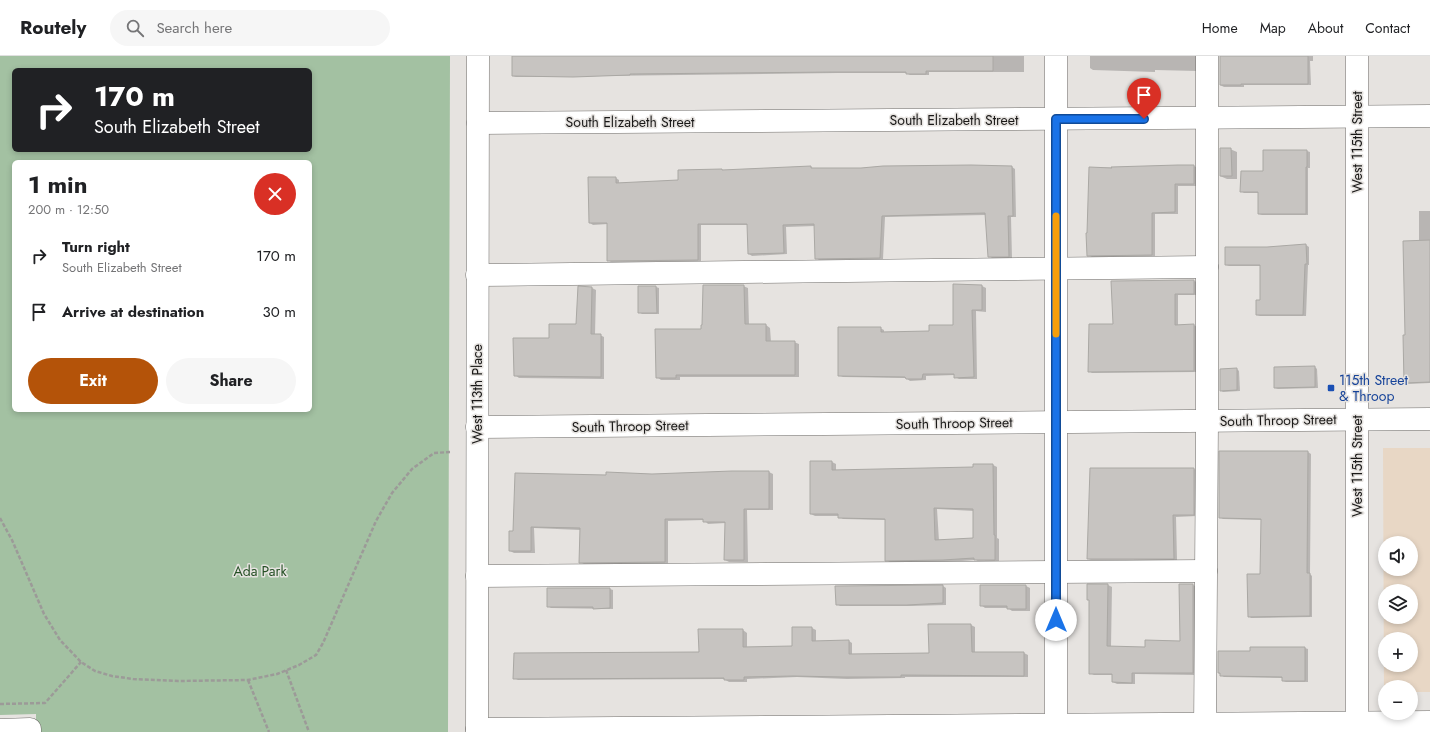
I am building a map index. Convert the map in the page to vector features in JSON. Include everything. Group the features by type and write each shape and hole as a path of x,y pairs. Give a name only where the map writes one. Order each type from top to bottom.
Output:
{"street":[{"name":"West 113th Place","path":"477,731 478,56"},
{"path":"1056,56 1056,728"},
{"path":"1205,728 1207,56"},
{"name":"West 115th Street","path":"1357,56 1357,727"},
{"name":"South Elizabeth Street","path":"478,123 1430,116"},
{"path":"477,274 1207,267"},
{"name":"South Throop Street","path":"477,427 1430,419"},
{"path":"477,576 1206,571"},
{"path":"477,731 1357,727 1430,722"},
{"path":"0,730 30,731"}],"path":[{"path":"0,518 12,540 44,614 60,640 81,662 95,671 112,676 133,679 178,681 248,680 277,674 316,655 324,643 376,521 392,493 412,469 434,454 450,452"},
{"path":"0,704 45,703 81,662"},
{"path":"286,670 309,732"},
{"path":"248,680 269,732"}],"shaded area":[{"path":"1383,448 1430,448 1430,692 1418,692 1418,680 1384,680 1384,672 1418,672 1418,632 1384,632 1384,624 1418,624 1418,584 1384,584 1384,576 1418,576 1418,536 1383,536"}],"green space":[{"name":"Ada Park","path":"0,56 450,56 448,732 36,732 36,714 0,715"}],"building":[{"path":"512,56 993,56 993,71 926,71 926,74 906,74 906,72 834,72 630,74 573,77 512,76"},
{"path":"1220,56 1308,56 1308,84 1220,85"},
{"path":"1220,148 1231,148 1232,176 1220,176"},
{"path":"1263,150 1307,150 1306,214 1258,214 1258,192 1240,192 1241,171 1263,171"},
{"path":"1194,165 1194,184 1175,184 1175,212 1152,213 1152,255 1087,256 1086,233 1089,167 1112,168 1111,167"},
{"path":"811,166 811,168 861,168 883,166 1012,166 1013,216 1008,216 1009,257 988,257 985,213 882,216 880,258 815,259 814,224 783,225 784,253 748,254 747,224 698,224 698,260 607,261 607,223 589,223 588,177 616,177 616,183 678,180 678,170 722,170"},
{"path":"1430,240 1430,382 1404,383 1403,335 1405,335 1403,241"},
{"path":"1306,244 1307,264 1305,264 1303,315 1256,315 1256,300 1260,300 1260,265 1225,265 1225,247 1267,247"},
{"path":"1194,280 1194,294 1175,294 1175,325 1194,324 1194,371 1088,372 1089,324 1113,324 1111,281"},
{"path":"953,284 982,285 982,310 972,310 974,377 954,378 954,374 923,374 922,379 906,379 905,377 838,376 838,327 881,327 881,332 929,331 929,325 953,325"},
{"path":"703,285 744,285 745,324 766,324 766,341 795,341 795,375 676,375 676,378 656,378 655,329 701,329"},
{"path":"578,286 592,287 591,334 601,334 601,377 514,376 513,338 549,338 549,324 576,324"},
{"path":"638,286 656,286 657,313 638,313"},
{"path":"1315,366 1315,387 1274,388 1274,367"},
{"path":"1237,368 1237,390 1220,391 1220,369"},
{"path":"1219,451 1308,451 1307,573 1310,573 1310,616 1248,617 1247,574 1260,574 1261,519 1219,518"},
{"path":"810,461 832,461 832,470 973,467 973,464 993,464 995,560 974,560 974,558 885,561 885,519 838,518 838,514 810,514","holes":["934,508 973,509 973,538 935,540"]},
{"path":"1090,468 1194,468 1194,515 1173,515 1174,559 1087,559"},
{"path":"769,471 769,509 744,509 744,560 724,560 725,522 703,522 703,519 665,519 665,562 579,563 580,528 531,527 531,551 509,551 509,531 513,531 515,473 606,475 606,472 652,474"},
{"path":"1087,584 1108,584 1107,646 1145,647 1145,640 1180,641 1179,584 1193,584 1193,673 1132,673 1132,683 1112,682 1112,674 1089,674 1089,600 1087,600"},
{"path":"943,585 943,603 907,605 836,605 835,586"},
{"path":"980,585 1026,585 1026,609 1007,609 1007,606 980,606"},
{"path":"547,588 610,588 610,608 593,609 593,607 547,607"},
{"path":"928,624 971,624 972,652 1024,652 1024,676 793,676 744,677 744,680 724,680 724,678 513,679 514,653 699,652 698,629 743,629 743,647 792,646 792,627 812,627 812,641 849,640 849,654 929,653"},
{"path":"1250,647 1305,647 1305,681 1282,681 1282,677 1220,676 1220,673 1218,673 1218,651 1250,651"}],"slow traffic":[{"path":"1056,216 1056,334"}],"place":[{"name":"115th Street & Throop","path":"1331,388"}],"route":[{"path":"1056,620 1056,119 1144,119"}]}
